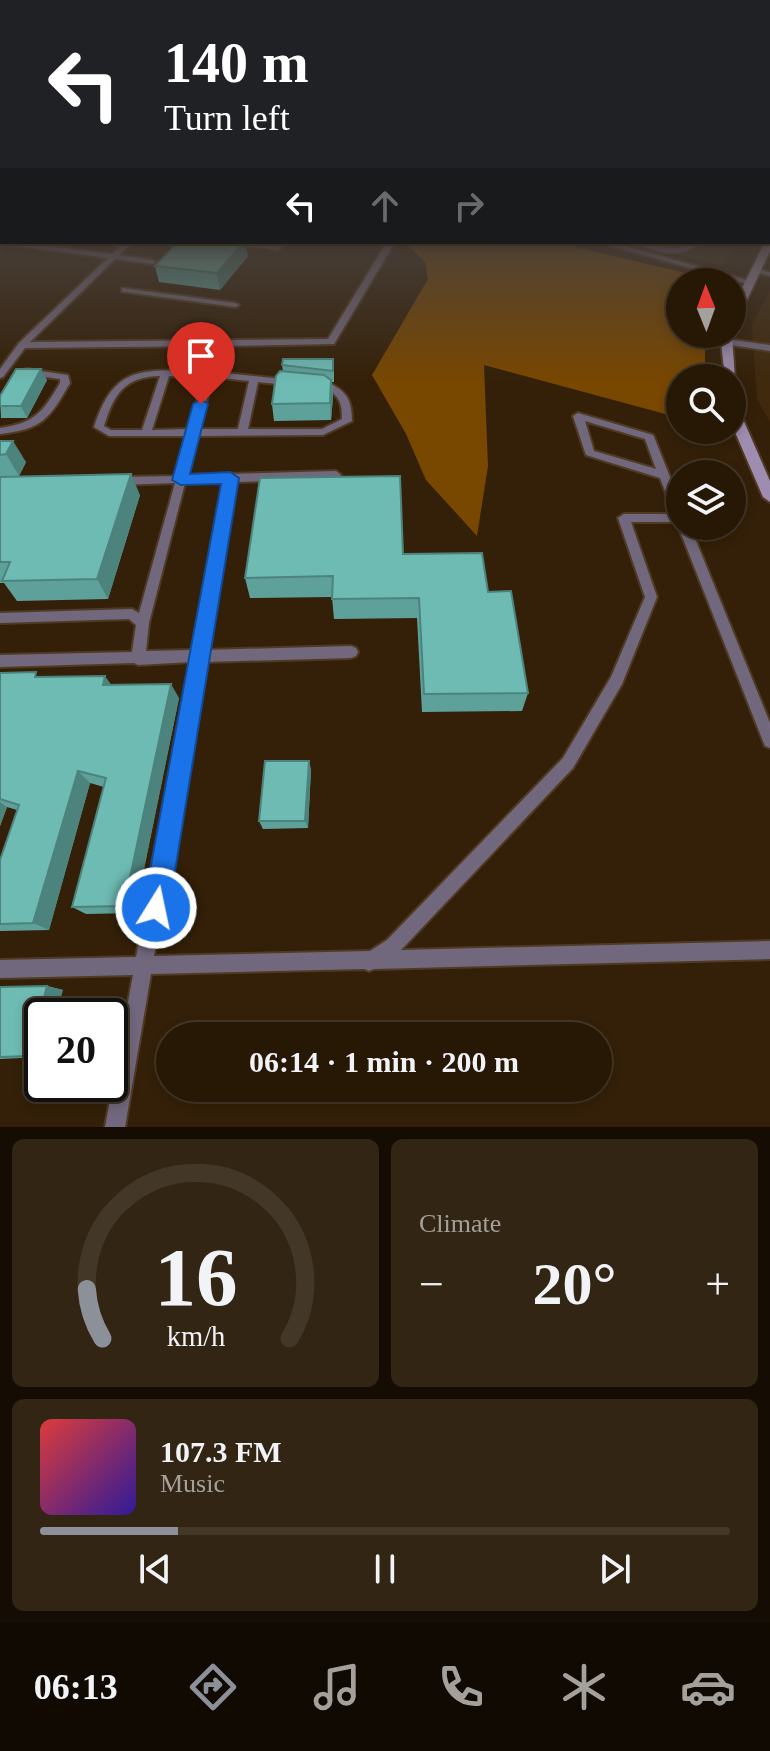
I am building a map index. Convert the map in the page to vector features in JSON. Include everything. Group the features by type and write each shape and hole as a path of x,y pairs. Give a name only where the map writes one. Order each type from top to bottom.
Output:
{"street":[{"path":"746,290 753,277"},
{"path":"746,442 770,497"}],"lane":[{"path":"1,373 22,345 91,277"},
{"path":"22,345 331,342 370,277"},
{"path":"730,277 750,282"},
{"path":"125,290 235,305"},
{"path":"746,342 770,348"},
{"path":"138,659 143,623 217,343"},
{"path":"0,431 36,424 44,418 65,377 57,373 1,373"},
{"path":"208,374 328,386 340,391 347,401 347,421 323,432 109,433 99,427 114,387 125,380 208,374"},
{"path":"146,433 165,375"},
{"path":"242,432 254,379"},
{"path":"663,475 590,453 578,416 649,437 666,482"},
{"path":"105,481 336,475"},
{"path":"115,1127 146,967 230,478"},
{"path":"369,962 393,946 568,763 617,680 651,597 624,518 666,517"},
{"path":"690,540 770,741"},
{"path":"0,618 132,614 143,623"},
{"path":"0,661 351,652"},
{"path":"0,969 770,950"}],"shaded area":[{"path":"428,277 666,277 666,348 705,348 705,364 666,364 666,414 484,365 488,466 477,536 426,480 406,434 372,375"},
{"path":"770,290 770,422 757,399 752,325"}],"building":[{"path":"283,359 333,359 333,371 282,365"},
{"path":"16,369 41,369 21,406 0,406 0,396"},
{"path":"280,371 324,375 331,380 330,403 272,404 276,376"},
{"path":"0,441 13,441 6,454 0,455"},
{"path":"131,474 97,579 2,581 10,562 0,562 0,477"},
{"path":"400,476 403,554 482,553 488,592 511,591 528,693 424,694 419,598 332,599 333,576 245,578 260,478"},
{"path":"36,672 35,677 105,676 103,685 171,684 124,906 72,907 106,778 78,771 33,923 0,924 0,860 19,805 0,799 0,673"},
{"path":"265,761 309,761 305,821 259,821"},
{"path":"47,986 44,998 24,998 24,1056 0,1057 0,987"}],"route":[{"path":"156,908 230,478 181,480 201,404"}]}
